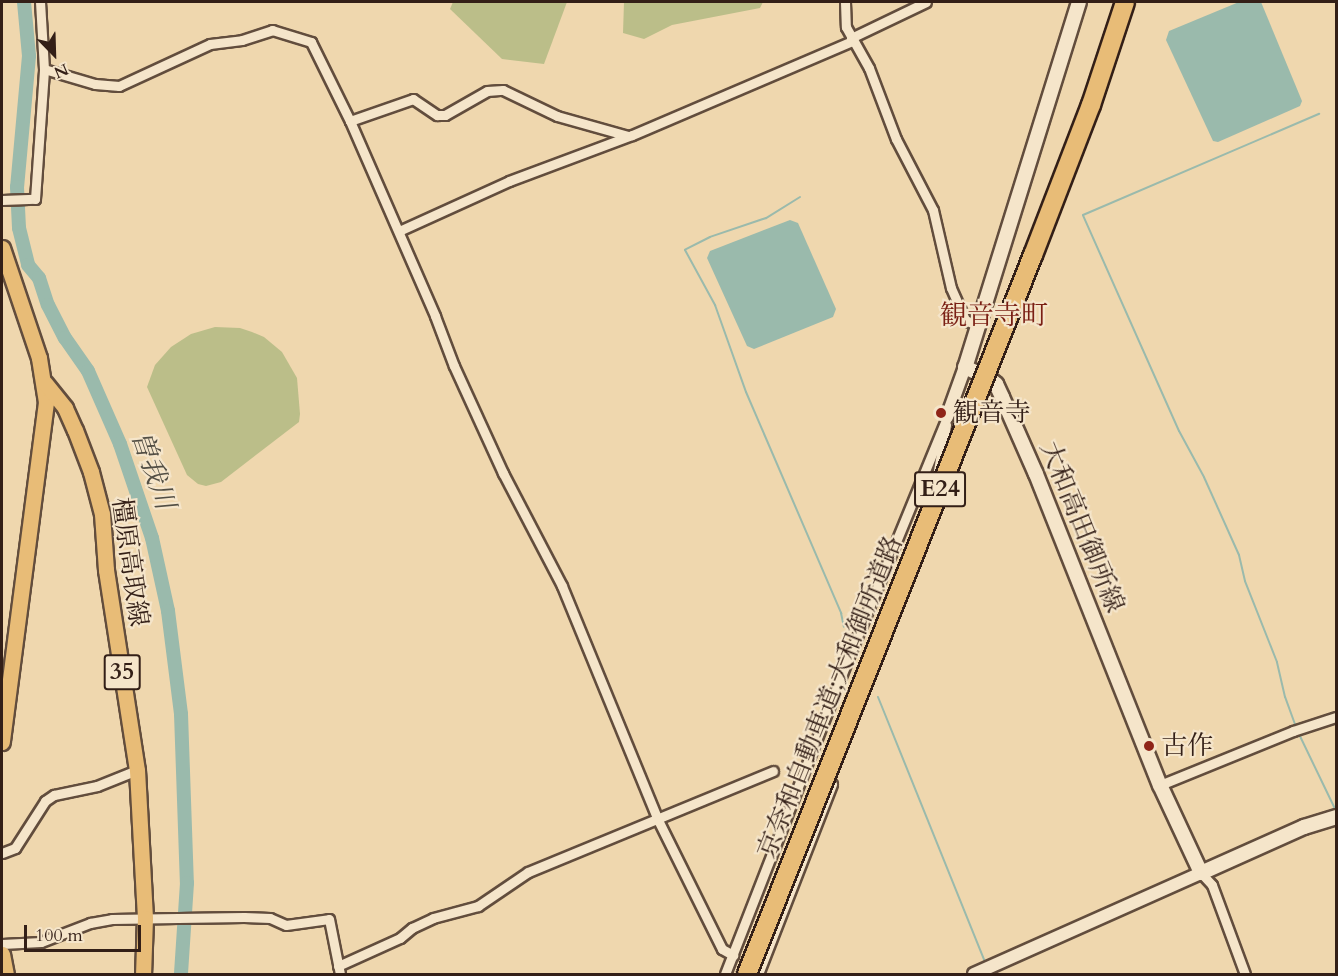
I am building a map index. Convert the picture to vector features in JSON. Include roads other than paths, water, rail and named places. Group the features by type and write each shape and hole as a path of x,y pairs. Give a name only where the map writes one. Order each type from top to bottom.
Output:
{"highway":[{"name":"京奈和自動車道;大和御所道路","path":"747,975 1046,223 1091,105 1125,2"}],"main road":[{"path":"965,367 1080,2"},
{"name":"橿原高取線","path":"2,251 39,358 45,383 44,418 2,736"},
{"name":"大和高田御所線","path":"965,367 990,379 1002,397 1036,474 1160,785 1201,873"},
{"name":"橿原高取線","path":"45,383 65,408 87,461 100,502 106,570 137,771 145,918 143,975"},
{"path":"1201,873 1304,827 1336,817"},
{"path":"2,954 6,975"}],"street":[{"path":"2,200 35,199 44,69 40,2"},
{"path":"845,2 844,16 851,39 869,68 896,139 933,210 951,288 965,320 979,326"},
{"path":"399,231 509,181 628,136 851,39 926,2"},
{"path":"44,69 95,84 119,86 210,44 242,40 272,30 311,42 350,121 503,473 562,586 658,820 722,949 732,955"},
{"path":"350,121 413,99 437,115 445,115 487,91 503,90 557,116 628,136"},
{"path":"725,975 852,648 947,417 965,367"},
{"path":"758,975 918,562 947,417"},
{"path":"1160,785 1296,730 1336,717"},
{"path":"2,854 15,848 45,801 54,795 97,786 137,771"},
{"path":"2,944 41,942 90,923 112,919 270,918 286,925 329,919 339,970 433,918 478,906 528,872 773,771"},
{"path":"978,973 1201,873 1212,885 1245,975"}],"waterway":[{"name":"曽我川","path":"24,2 29,56 17,187 19,228 28,265 39,278 48,305 65,338 88,371 120,444 152,538 168,611 181,714 187,883 181,974"},
{"path":"1296,727 1285,697 1277,662 1245,581 1239,555 1204,477 1179,431 1083,215 1319,114"},
{"path":"800,197 766,218 710,237 685,250 715,305 746,392 841,613 844,627"},
{"path":"878,697 986,964"},
{"path":"1298,732 1336,811"}],"place":[{"name":"観音寺","path":"941,413"},
{"name":"古作","path":"1149,746"}],"district":[{"name":"観音寺町","path":"994,316"}]}
